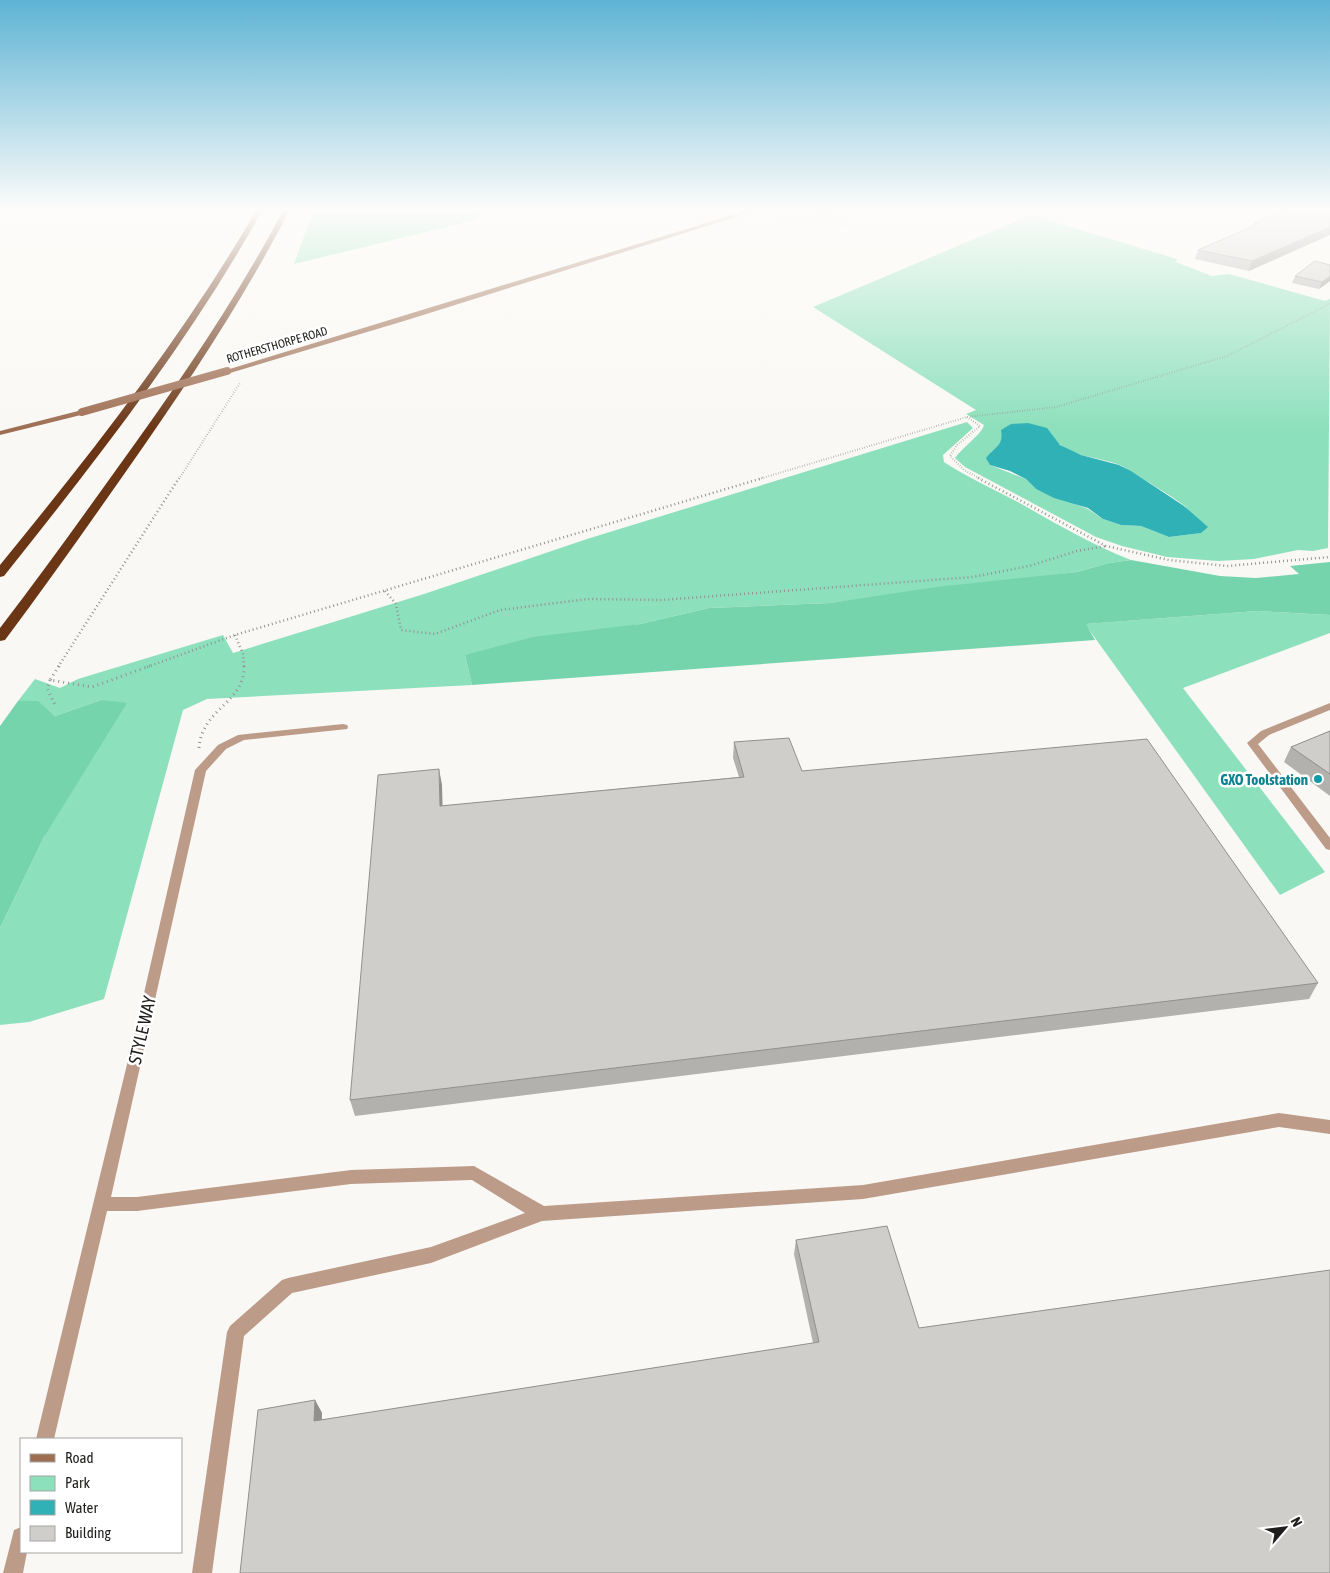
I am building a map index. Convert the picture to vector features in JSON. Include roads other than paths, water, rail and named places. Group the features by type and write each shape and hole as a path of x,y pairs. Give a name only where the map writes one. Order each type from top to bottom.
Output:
{"highway":[{"path":"0,573 164,361 216,282"},
{"path":"0,637 44,580 192,371 246,282"}],"street":[{"name":"ROTHERSTHORPE ROAD","path":"0,433 252,364 411,318 524,282"}],"lane":[{"path":"1330,706 1265,733 1252,743 1330,846"},
{"name":"STYLE WAY","path":"45,1438 201,770 222,747 242,737 342,727"},
{"path":"202,1573 236,1332 288,1286 431,1256 542,1214 863,1192 1279,1120 1330,1127"},
{"path":"101,1204 137,1204 351,1177 474,1173 542,1214"},
{"path":"13,1573 20,1542"}],"water":[{"path":"1028,423 1047,428 1060,445 1081,455 1119,465 1131,471 1184,506 1208,527 1201,533 1169,537 1141,526 1121,525 1103,519 1088,508 1054,498 1036,489 1026,479 1010,471 990,465 986,458 1000,443 1001,430 1011,424"}],"place":[{"name":"GXO Toolstation","path":"1318,779"}]}
